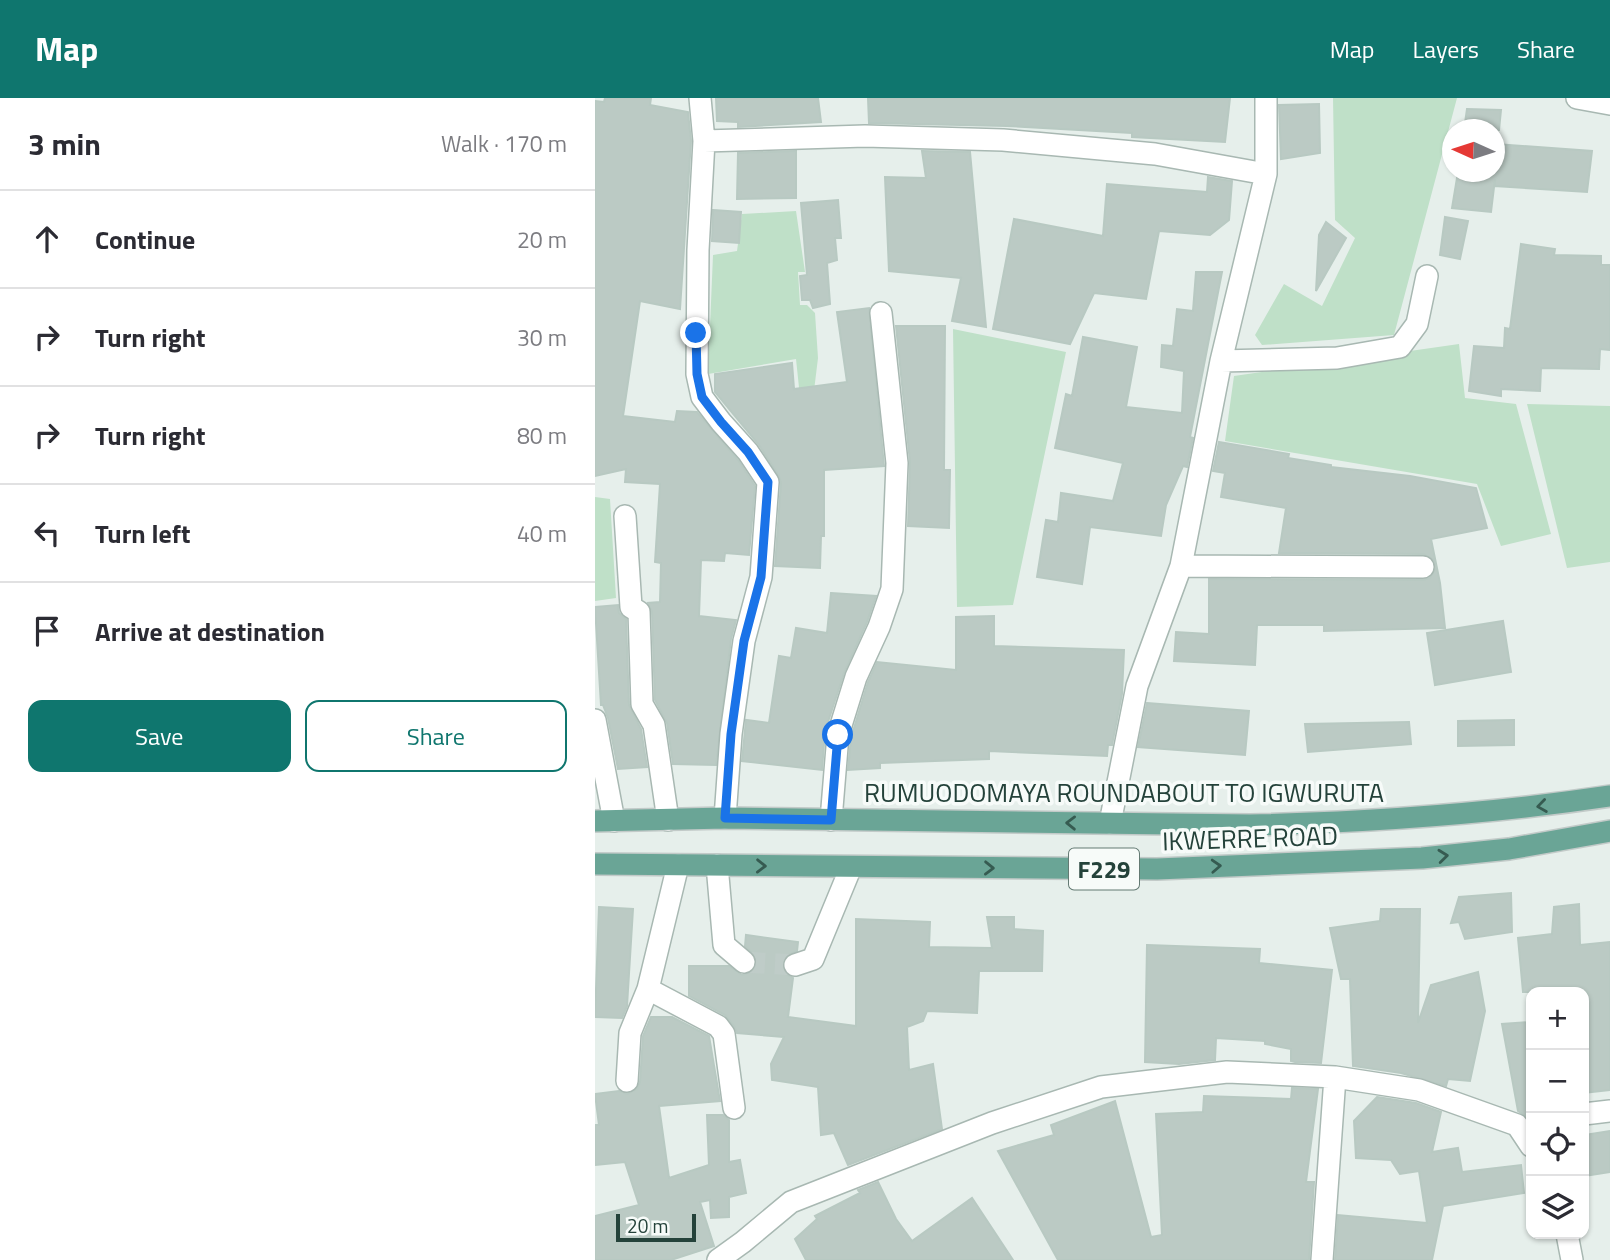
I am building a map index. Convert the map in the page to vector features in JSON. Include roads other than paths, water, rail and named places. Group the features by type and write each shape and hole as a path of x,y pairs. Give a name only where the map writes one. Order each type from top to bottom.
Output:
{"main road":[{"name":"RUMUODOMAYA ROUNDABOUT TO IGWURUTA","path":"604,821 725,818 1335,823 1510,810 1610,796"},
{"name":"IKWERRE ROAD","path":"595,864 1157,869 1422,858 1509,849 1610,831"}],"street":[{"path":"700,98 704,141 698,250 697,374 702,397 748,452 768,482 761,577 744,641 731,734 725,818"},
{"path":"1110,823 1137,686 1181,566 1221,361 1266,174 1266,98"},
{"path":"1577,98 1610,104"},
{"path":"704,141 865,136 1003,140 1155,154 1266,174"},
{"path":"1221,361 1337,358 1400,347 1417,324 1427,276"},
{"path":"831,820 838,735 856,677 879,627 892,589 897,463 881,313"},
{"path":"625,516 631,607 639,612 642,704 654,726 669,820"},
{"path":"1181,566 1423,567"},
{"path":"595,720 604,821"},
{"path":"627,1081 630,1033 648,989 678,865"},
{"path":"717,865 724,945 744,961"},
{"path":"795,965 813,959 851,867"},
{"path":"648,989 718,1027 724,1034 734,1108"},
{"path":"718,1260 791,1202 992,1123 1101,1087 1227,1072 1335,1077 1419,1090 1524,1124"},
{"path":"1322,1260 1335,1077"},
{"path":"1589,1113 1610,1111"},
{"path":"1568,1239 1572,1260"}],"tunnel":[{"path":"744,962 795,965"}]}
